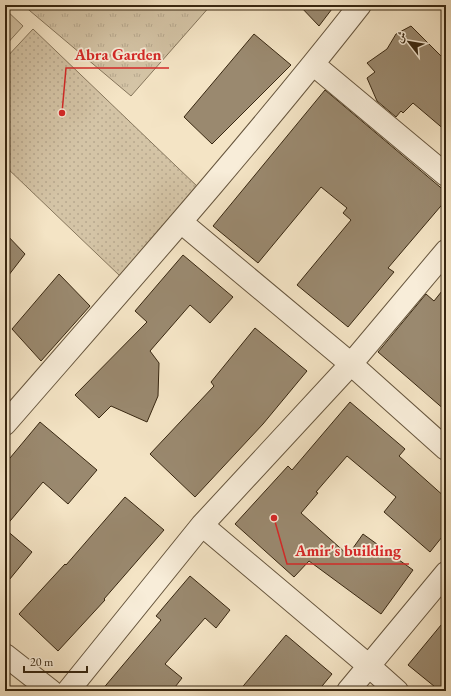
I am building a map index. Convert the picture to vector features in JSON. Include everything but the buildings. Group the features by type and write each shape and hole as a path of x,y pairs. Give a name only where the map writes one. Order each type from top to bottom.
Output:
{"street":[{"path":"5,424 181,222 314,64 360,5"},
{"path":"314,64 446,175"},
{"path":"181,222 351,364 446,449"},
{"path":"68,691 202,525 351,364 446,251"},
{"path":"202,525 370,666 397,691"},
{"path":"348,691 446,573"},
{"path":"5,655 51,691"}],"green space":[{"path":"23,5 211,5 131,96"},
{"path":"5,9 23,26 5,46"},
{"path":"33,29 200,189 120,276 5,166 5,59"}],"place":[{"name":"Abra Garden","path":"62,113"},
{"name":"Amir's building","path":"274,518"}]}
